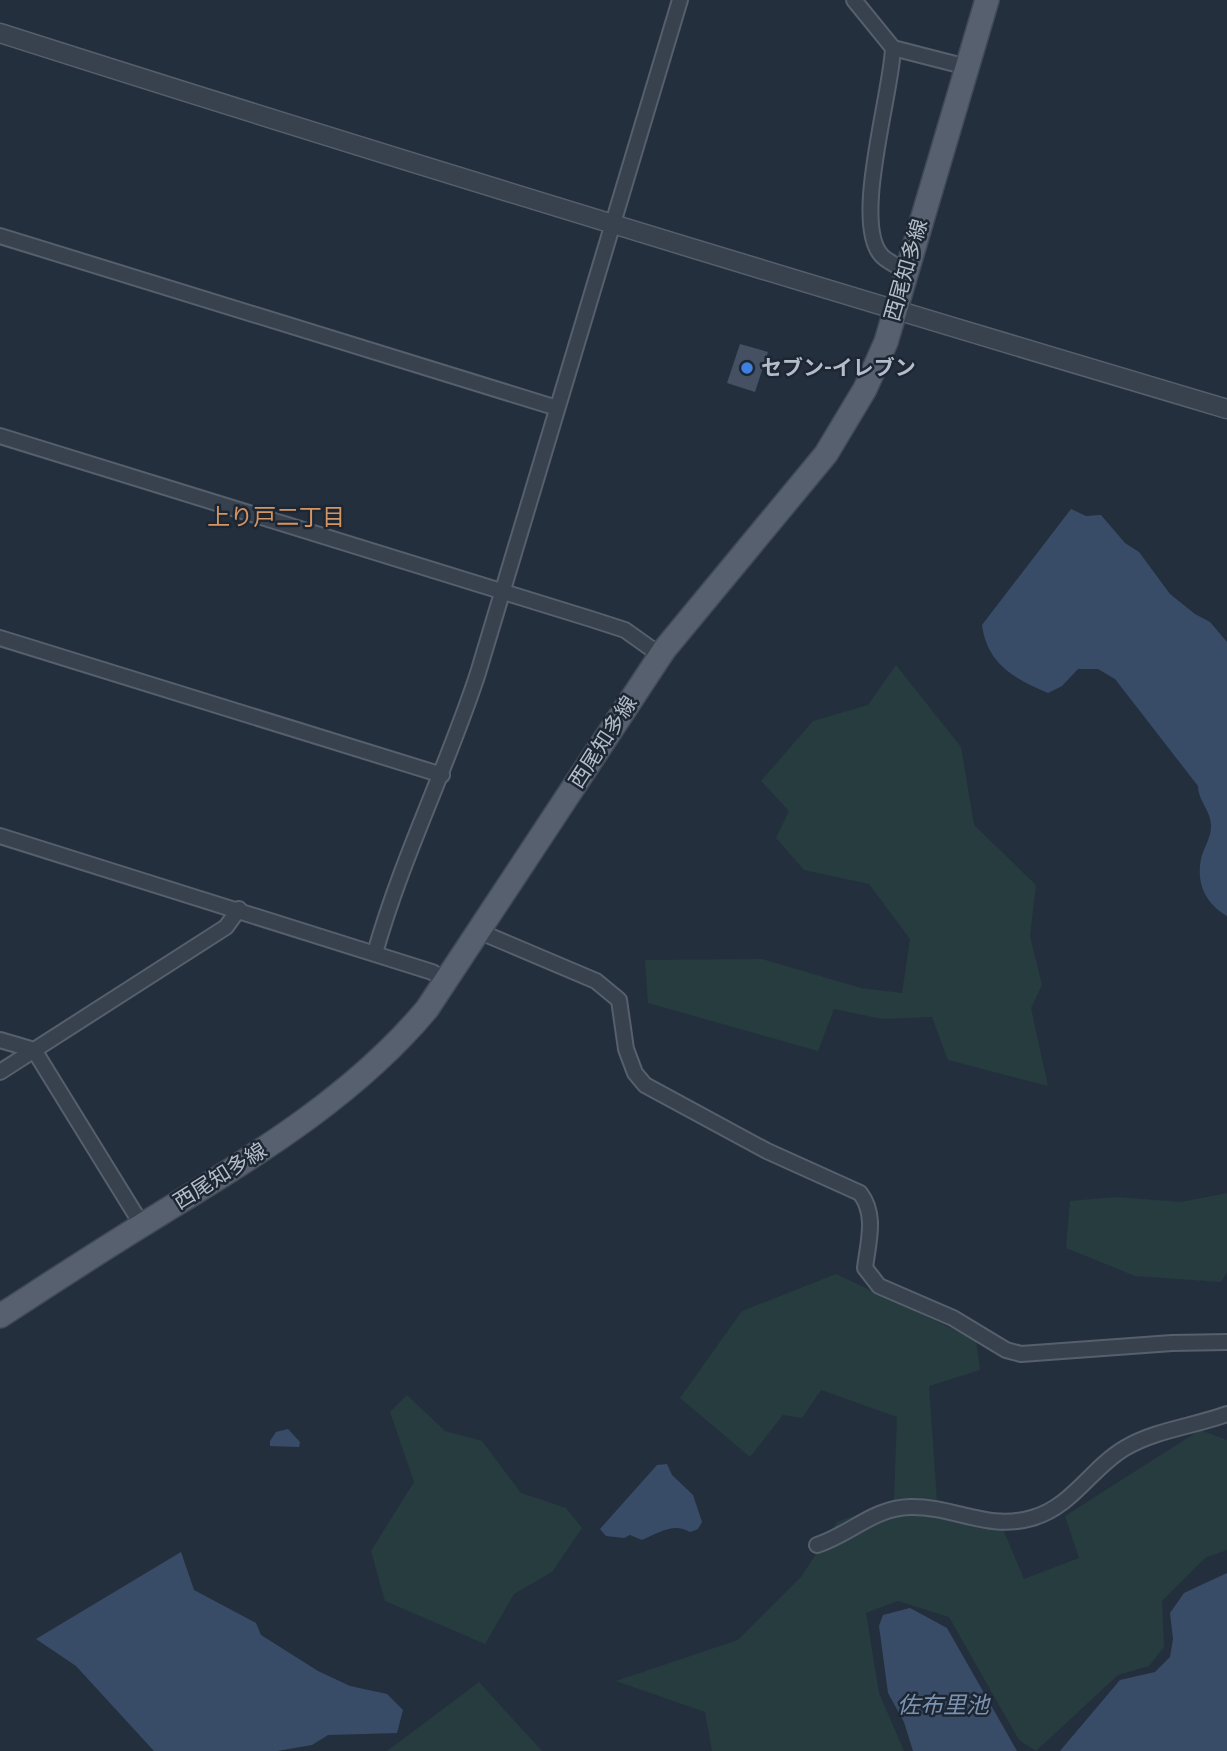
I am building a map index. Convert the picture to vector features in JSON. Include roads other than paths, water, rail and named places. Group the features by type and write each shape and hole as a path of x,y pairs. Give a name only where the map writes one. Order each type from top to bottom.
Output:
{"main road":[{"name":"西尾知多線","path":"0,1316 238,1166 340,1097 396,1047 447,980 664,650 826,454 865,389 886,342 987,0"}],"street":[{"path":"375,953 392,894 459,733 680,0"},
{"path":"854,0 893,48 967,67"},
{"path":"0,33 613,222 790,281 1227,409"},
{"path":"893,48 869,202 872,232 880,255 905,271"},
{"path":"0,236 557,408"},
{"path":"0,436 625,630 653,650 664,650"},
{"path":"0,638 442,775"},
{"path":"0,836 239,909 432,972 447,980"},
{"path":"0,1072 226,927 239,909"},
{"path":"478,931 596,981 613,992 619,1000 626,1049 635,1073 657,1094 767,1151 860,1193 868,1203 871,1217 865,1268 878,1286 953,1318 1006,1350 1021,1354 1172,1343 1227,1342"},
{"path":"0,1040 34,1050 142,1225"},
{"path":"817,1545 869,1516 908,1507 941,1509 983,1522 1031,1519 1060,1505 1126,1447 1227,1414"}],"water":[{"path":"1071,509 1086,516 1101,515 1125,543 1139,552 1170,594 1210,622 1227,642 1227,916 1213,906 1201,885 1201,859 1210,835 1211,822 1198,786 1115,679 1098,669 1078,669 1062,686 1048,693 1024,682 1004,668 996,660 985,639 982,625"},
{"path":"288,1429 300,1442 299,1447 270,1446 276,1432"},
{"path":"667,1464 672,1475 693,1495 702,1522 698,1529 690,1532 672,1528 642,1540 630,1535 624,1538 606,1536 600,1529 657,1465"},
{"path":"181,1552 194,1590 256,1623 261,1635 318,1671 350,1686 387,1694 403,1710 397,1733 328,1735 312,1745 277,1751 154,1751 76,1666 36,1639"},
{"path":"1227,1573 1227,1751 1060,1751 1120,1680 1155,1672 1170,1657 1173,1639 1170,1613 1184,1593"},
{"name":"佐布里池","path":"910,1608 947,1628 1017,1751 913,1751 904,1722 888,1693 879,1626 883,1615"}],"place":[{"name":"セブン-イレブン","path":"747,368"}],"district":[{"name":"上り戸二丁目","path":"276,517"}]}
